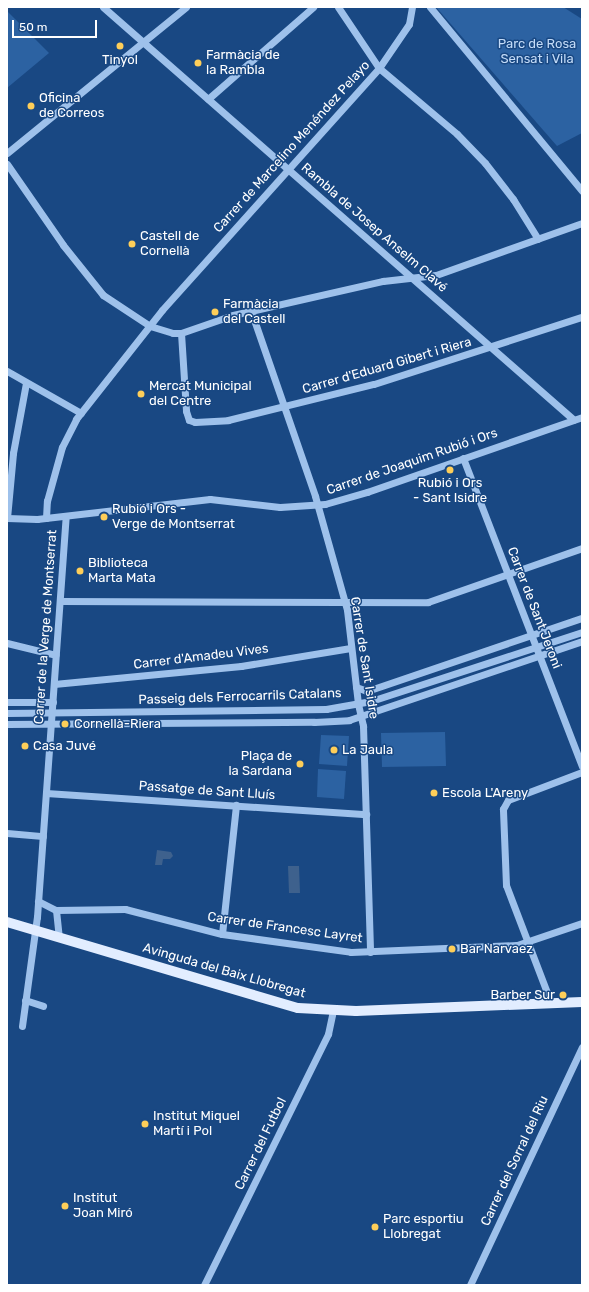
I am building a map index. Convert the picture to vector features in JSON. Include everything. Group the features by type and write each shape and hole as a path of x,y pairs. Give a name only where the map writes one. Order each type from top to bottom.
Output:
{"main road":[{"name":"Avinguda del Baix Llobregat","path":"7,922 298,1008 333,1011 582,1002"}],"street":[{"name":"Rambla de Josep Anselm Clavé","path":"104,7 574,420"},
{"path":"7,152 186,7"},
{"path":"208,99 313,7"},
{"path":"338,7 379,68 475,152 503,185 538,239"},
{"name":"Carrer de Marcelino Menéndez Pelayo","path":"46,518 47,501 62,447 81,413 150,326 379,68 406,29 412,7"},
{"path":"430,7 582,191"},
{"path":"7,164 91,281 103,294 150,326 166,332 181,333 251,311 383,281 436,275 582,223"},
{"name":"Carrer de Sant Isidre","path":"251,311 316,505 344,602 361,716 366,814 370,952"},
{"name":"Carrer d'Eduard Gibert i Riera","path":"181,333 186,412 189,420 195,422 228,420 374,384 492,347 582,316"},
{"path":"7,371 81,413"},
{"path":"7,518 10,459 26,382"},
{"name":"Carrer de Joaquim Rubió i Ors","path":"7,518 46,518 210,499 274,507 316,505 367,492 582,417"},
{"name":"Carrer de Sant Jeroni","path":"463,458 582,767"},
{"name":"Carrer de la Verge de Montserrat","path":"22,1026 38,901 66,516"},
{"path":"60,601 428,602 582,548"},
{"name":"Passeig dels Ferrocarrils Catalans","path":"356,688 367,691 582,618"},
{"name":"Passeig dels Ferrocarrils Catalans","path":"7,724 314,722 349,720 538,652 582,632"},
{"name":"Passeig dels Ferrocarrils Catalans","path":"7,713 326,709 358,704 582,640"},
{"path":"7,643 56,655"},
{"name":"Carrer d'Amadeu Vives","path":"54,684 241,666 351,648"},
{"path":"7,702 53,702"},
{"path":"551,1003 506,885 503,809 508,800 582,772"},
{"name":"Passatge de Sant Lluís","path":"46,793 366,814"},
{"path":"222,934 236,805"},
{"path":"7,833 43,836"},
{"name":"Carrer de Francesc Layret","path":"38,901 56,910 125,909 222,934 352,952 518,945 582,923"},
{"path":"56,910 59,937"},
{"path":"25,1000 43,1006"},
{"name":"Carrer del Futbol","path":"204,1285 328,1034 333,1011"},
{"name":"Carrer del Sorral del Riu","path":"470,1285 582,1047"}],"green space":[{"name":"Parc de Rosa Sensat i Vila","path":"436,7 563,7 582,19 582,133 557,146"},
{"path":"7,11 49,53 7,88"},
{"path":"445,732 446,766 382,767 381,733"},
{"name":"La Jaula","path":"321,735 349,736 347,766 319,764"},
{"path":"318,769 346,771 344,799 317,797"}],"shaded area":[{"path":"157,850 171,852 173,856 170,859 163,859 162,865 155,865"},
{"path":"288,866 299,866 300,893 289,893"}],"place":[{"name":"Tinyol","path":"120,46"},
{"name":"Farmàcia de la Rambla","path":"198,63"},
{"name":"Oficina de Correos","path":"31,106"},
{"name":"Castell de Cornellà","path":"132,244"},
{"name":"Farmàcia del Castell","path":"215,312"},
{"name":"Mercat Municipal del Centre","path":"141,394"},
{"name":"Rubió i Ors - Sant Isidre","path":"450,470"},
{"name":"Rubió i Ors - Verge de Montserrat","path":"104,517"},
{"name":"Biblioteca Marta Mata","path":"80,571"},
{"name":"Cornellà-Riera","path":"65,724"},
{"name":"Casa Juvé","path":"25,746"},
{"name":"La Jaula","path":"334,750"},
{"name":"Plaça de la Sardana","path":"300,764"},
{"name":"Escola L'Areny","path":"434,793"},
{"name":"Bar Narvaez","path":"452,949"},
{"name":"Barber Sur","path":"563,995"},
{"name":"Institut Miquel Martí i Pol","path":"145,1124"},
{"name":"Institut Joan Miró","path":"65,1206"},
{"name":"Parc esportiu Llobregat","path":"375,1227"}]}
